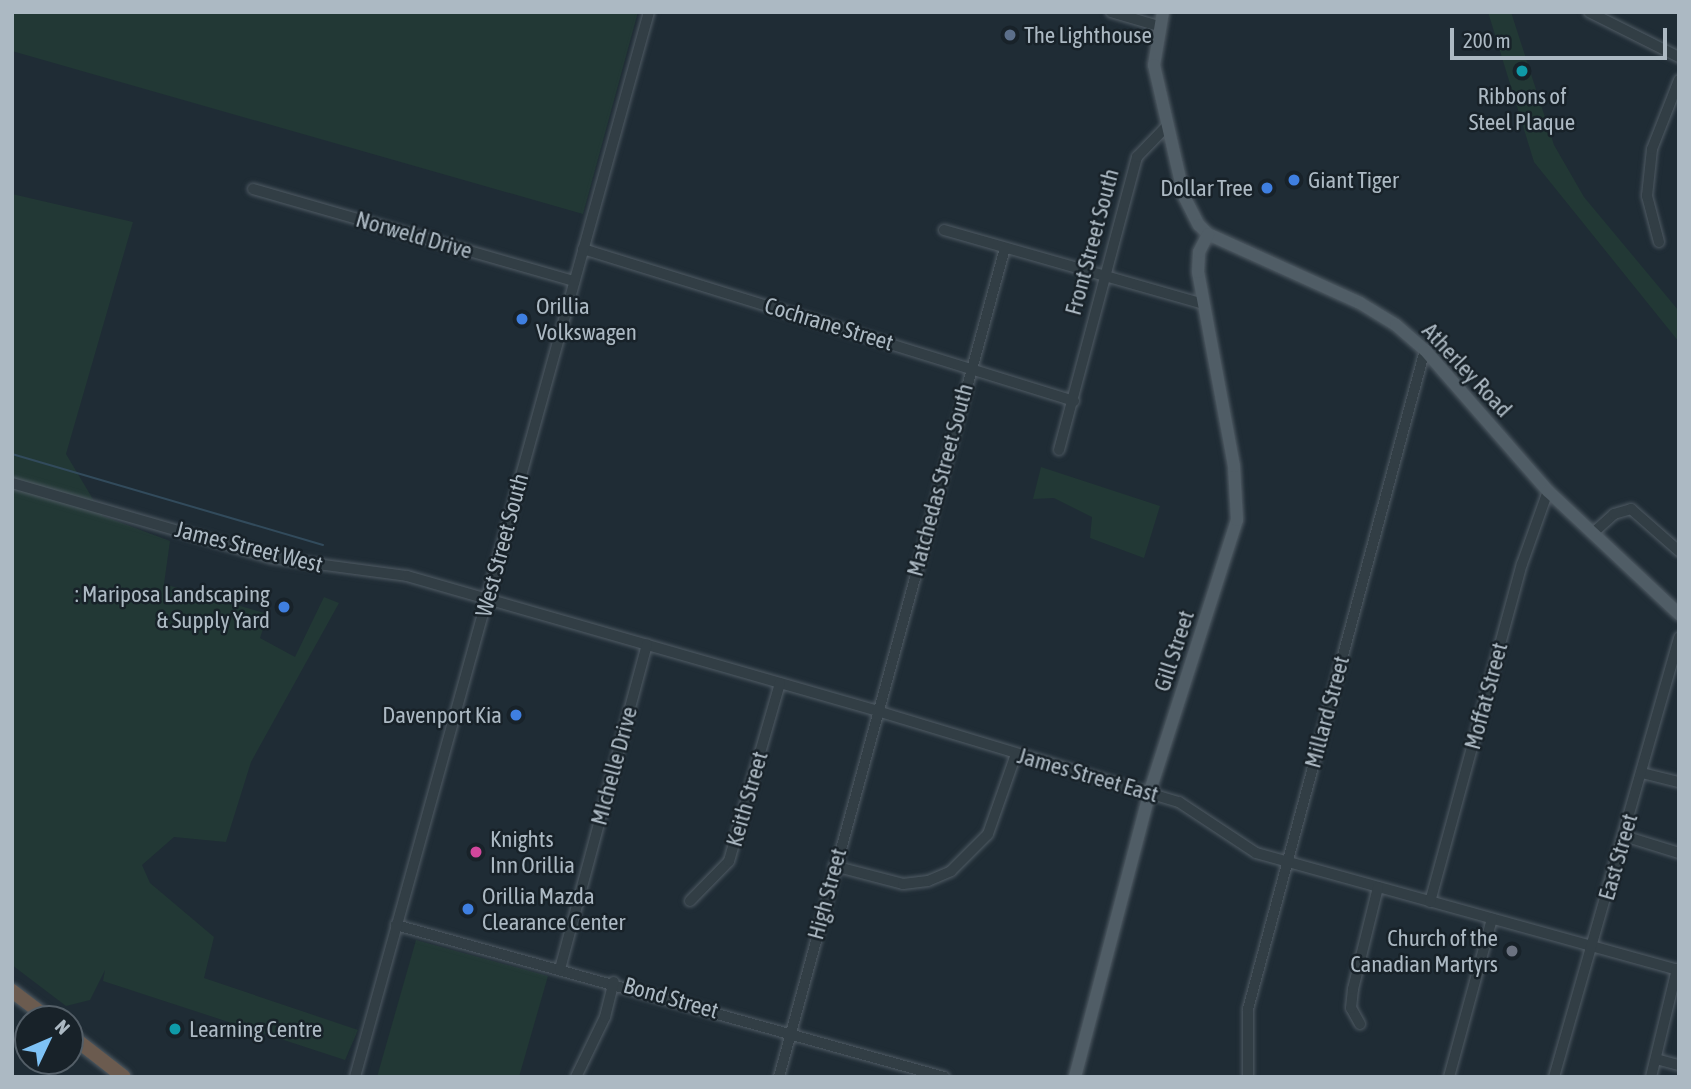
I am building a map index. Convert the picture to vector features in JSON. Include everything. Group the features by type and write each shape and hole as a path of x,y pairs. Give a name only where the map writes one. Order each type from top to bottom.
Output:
{"highway":[{"path":"12,991 30,1005"},
{"path":"84,1046 124,1077"}],"main road":[{"path":"1163,12 1153,57 1166,127 1184,196 1208,234"},
{"name":"Gill Street","path":"1075,1077 1149,794 1237,520 1234,466 1204,304 1198,256 1208,234"},
{"name":"Atherley Road","path":"1208,234 1368,307 1425,350 1548,491 1679,614"}],"street":[{"name":"West Street South","path":"355,1077 649,12"},
{"path":"1111,12 1159,26"},
{"path":"1589,12 1679,57"},
{"path":"1659,242 1647,196 1652,149 1679,80"},
{"name":"Front Street South","path":"1059,450 1137,157 1166,127"},
{"name":"Norweld Drive","path":"253,189 574,281"},
{"path":"944,230 1103,278 1204,304"},
{"name":"Matchedas Street South","path":"877,711 1005,248"},
{"name":"Cochrane Street","path":"583,249 1073,401"},
{"name":"Millard Street","path":"1248,1077 1248,1009 1425,350"},
{"name":"James Street West","path":"12,483 272,558 310,566 391,572 487,600"},
{"name":"Moffat Street","path":"1430,902 1522,564 1548,491"},
{"path":"1593,533 1614,514 1631,509 1679,551"},
{"name":"James Street East","path":"487,600 877,711 1149,794 1197,810 1244,847 1286,862 1678,969"},
{"name":"East Street","path":"1554,1077 1679,637"},
{"name":"MIchelle Drive","path":"560,969 647,644"},
{"name":"Keith Street","path":"690,901 729,861 780,683"},
{"name":"High Street","path":"779,1077 877,711"},
{"path":"834,866 903,884 928,881 951,871 988,834 1016,754"},
{"path":"1642,773 1679,782"},
{"path":"1624,836 1679,853"},
{"path":"1360,1024 1351,1008 1353,989 1378,887"},
{"path":"1449,1077 1492,919"},
{"name":"Bond Street","path":"396,925 614,982 944,1077"},
{"path":"1651,1077 1678,969"},
{"path":"576,1077 605,1017 614,982"},
{"path":"1656,1059 1679,1065"}],"green space":[{"path":"12,12 638,12 583,214 12,51"},
{"path":"1488,12 1511,12 1554,145 1584,197 1679,311 1679,342 1534,162"},
{"path":"12,194 133,222 66,454 103,516 170,541 164,584 268,614 260,638 295,657 324,597 339,603 251,762 226,842 174,837 142,865 150,883 214,937 204,978 358,1030 345,1060 103,981 105,970 90,1000 65,1005 12,965"},
{"path":"1041,467 1160,506 1144,558 1090,538 1092,517 1054,498 1033,499"},
{"path":"416,940 548,976 519,1077 377,1077"}],"waterway":[{"path":"12,454 323,545"}],"place":[{"name":"The Lighthouse","path":"1010,35"},
{"name":"Ribbons of Steel Plaque","path":"1522,71"},
{"name":"Giant Tiger","path":"1294,180"},
{"name":"Dollar Tree","path":"1267,188"},
{"name":"Orillia Volkswagen","path":"522,319"},
{"name":": Mariposa Landscaping & Supply Yard","path":"284,607"},
{"name":"Davenport Kia","path":"516,715"},
{"name":"Knights Inn Orillia","path":"476,852"},
{"name":"Orillia Mazda Clearance Center","path":"468,909"},
{"name":"Church of the Canadian Martyrs","path":"1512,951"},
{"name":"Learning Centre","path":"175,1029"}]}
